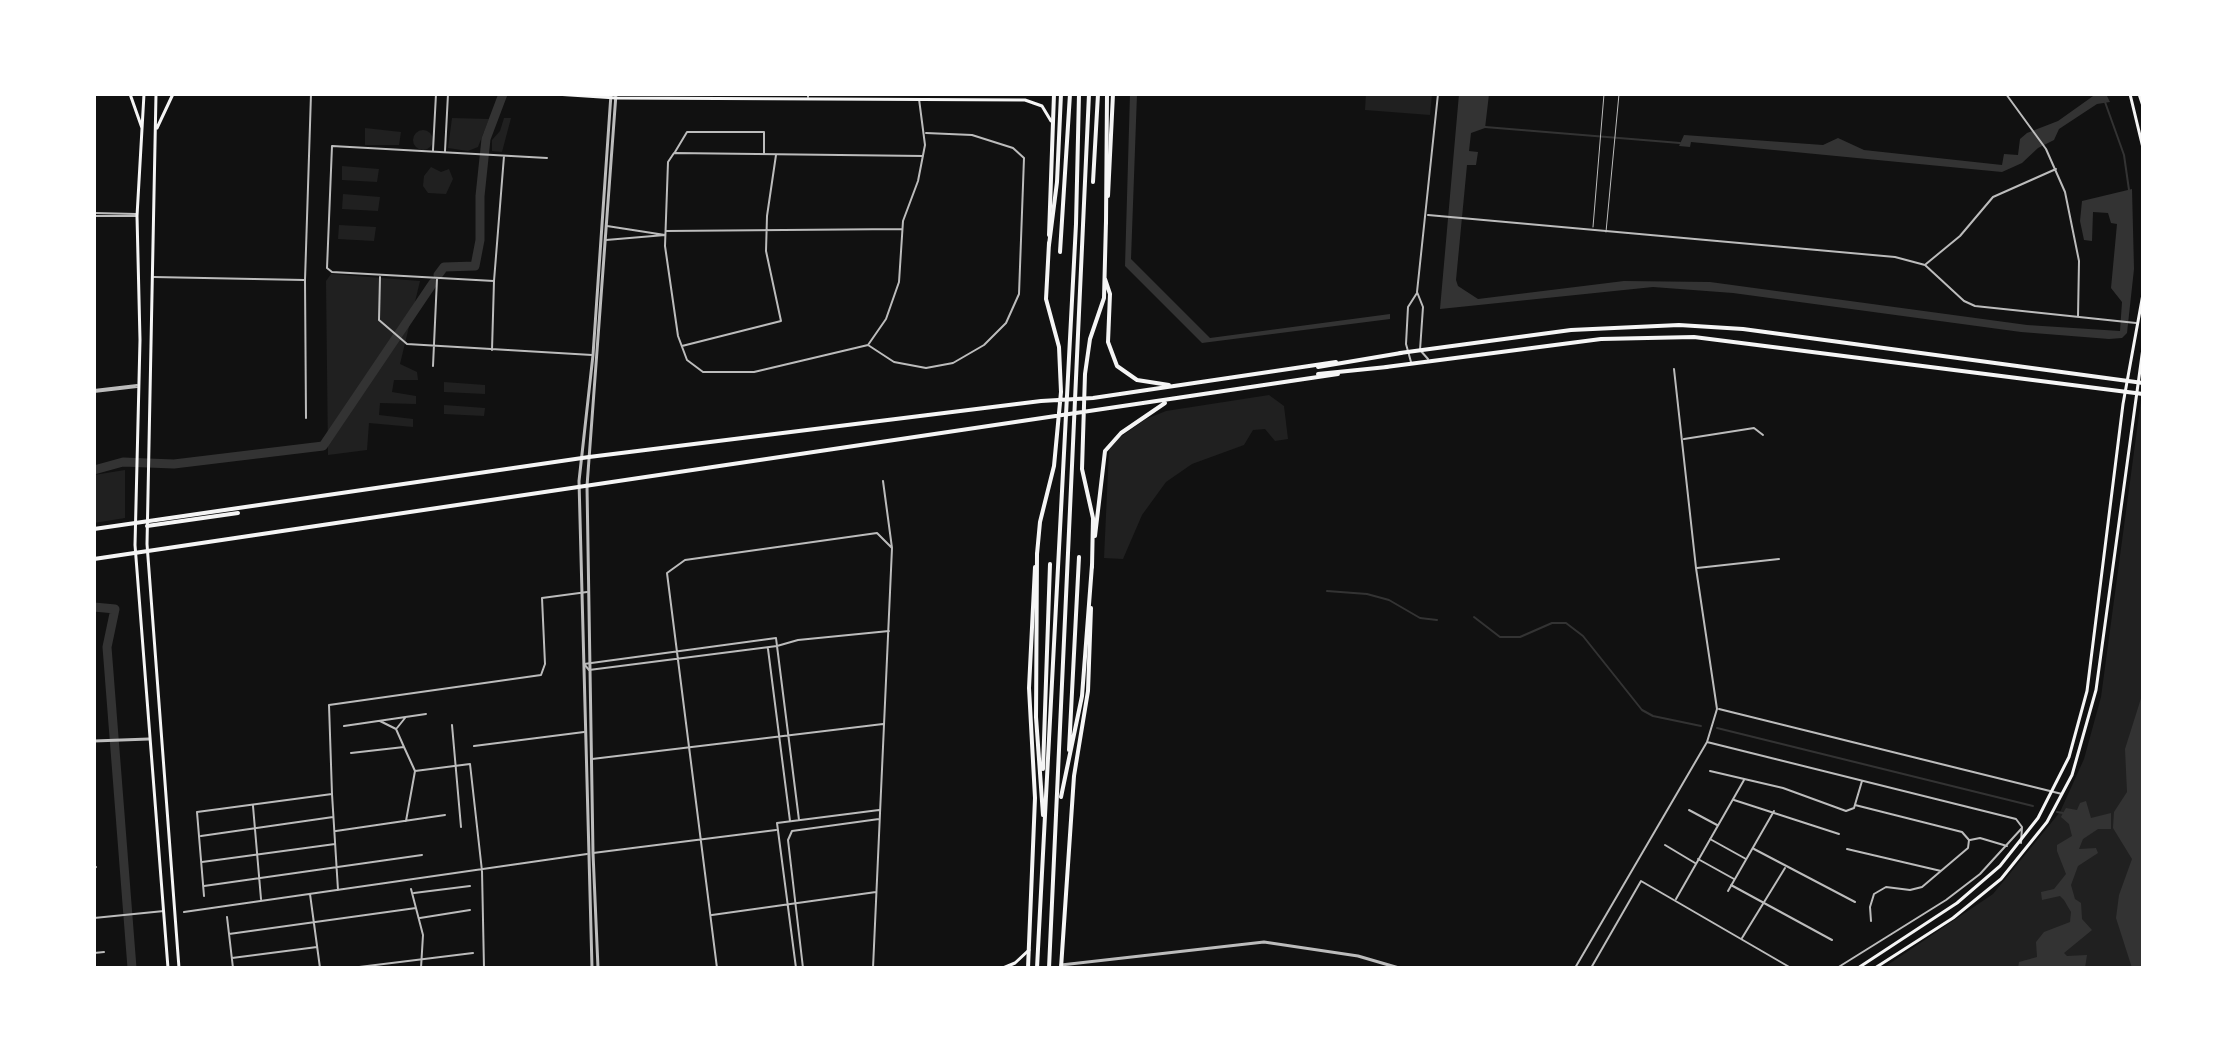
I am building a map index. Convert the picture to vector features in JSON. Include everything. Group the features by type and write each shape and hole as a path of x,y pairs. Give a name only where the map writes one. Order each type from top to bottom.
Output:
{"main road":[{"path":"130,94 143,132"},
{"path":"144,94 138,215 136,552 168,968"},
{"path":"156,94 147,524 179,968"},
{"path":"156,132 173,94"},
{"path":"555,94 918,96 1034,101 1049,113 1051,121"},
{"path":"1028,968 1035,798 1029,688 1040,522 1054,466 1060,400 1059,347 1046,299 1054,94"},
{"path":"1049,245 1057,182 1061,94"},
{"path":"1060,252 1070,94"},
{"path":"1037,968 1058,599 1076,224 1079,94"},
{"path":"1049,968 1059,812 1089,94"},
{"path":"1093,182 1098,94"},
{"path":"1106,223 1107,94"},
{"path":"1061,967 1074,776 1088,691 1093,518 1082,469 1086,353 1104,298 1113,94"},
{"path":"2130,94 2143,148"},
{"path":"2139,94 2143,106"},
{"path":"1103,273 1110,294 1109,352 1117,366 1137,380 1189,385"},
{"path":"1858,968 1957,903 2021,843 2053,791 2069,757 2087,691 2125,392 2143,294"},
{"path":"1318,367 1410,351 1571,330 1679,325 1743,329 2140,382"},
{"path":"1318,374 1601,339 1694,337 2143,394"},
{"path":"1875,968 1953,918 2001,879 2036,839 2063,794 2081,750 2096,690 2143,348"},
{"path":"147,524 589,457 1084,399 1401,353"},
{"path":"94,559 1387,367"},
{"path":"1092,554 1105,451 1121,433 1169,401"},
{"path":"94,529 238,513"},
{"path":"1037,554 1036,717 1044,832"},
{"path":"1068,765 1079,557"},
{"path":"1042,786 1050,564"},
{"path":"1059,812 1082,696 1092,565"},
{"path":"1003,968 1029,950"}],"street":[{"path":"306,418 305,280 311,94"},
{"path":"433,152 436,94"},
{"path":"445,152 448,94"},
{"path":"1411,364 1406,344 1408,307 1417,292 1428,215 1438,94"},
{"path":"2006,94 2032,127 2056,169 2077,243 2078,317"},
{"path":"592,968 587,486 614,96"},
{"path":"764,154 764,132 687,132 668,162 665,233 682,346 687,360 703,372 754,372 868,345 886,319 899,282 902,229 923,156 925,133 918,96"},
{"path":"868,345 894,362 926,368 953,363 984,345 1006,323 1019,294 1024,158 1013,148 972,135 925,133"},
{"path":"332,140 327,268 380,275 494,281"},
{"path":"332,146 547,158"},
{"path":"674,153 923,156"},
{"path":"682,346 781,321 766,251 776,154"},
{"path":"492,350 504,155"},
{"path":"1925,265 1960,236 1993,197 2056,169"},
{"path":"94,215 138,215"},
{"path":"1428,215 1895,257 1925,265 1964,301 1975,306 2136,323"},
{"path":"604,226 665,233"},
{"path":"603,240 665,233 767,228 902,229"},
{"path":"380,275 379,320 407,344 595,355"},
{"path":"153,277 305,280"},
{"path":"433,366 437,279"},
{"path":"1417,292 1423,307 1420,350 1429,361"},
{"path":"588,760 579,459 595,355"},
{"path":"1575,968 1707,742 1717,709 1696,568 1674,369"},
{"path":"94,391 139,386"},
{"path":"1683,440 1754,428 1763,435"},
{"path":"873,968 892,548 883,481"},
{"path":"717,968 667,573 685,560 877,533 892,548"},
{"path":"1696,568 1779,559"},
{"path":"338,890 329,705 541,675 545,664 542,598 588,592"},
{"path":"589,670 768,648 798,640 889,631"},
{"path":"584,664 776,638 799,820"},
{"path":"768,648 790,821"},
{"path":"584,664 589,670"},
{"path":"1717,709 2063,794"},
{"path":"344,726 426,714"},
{"path":"396,729 406,717"},
{"path":"379,721 396,729 415,771 406,821"},
{"path":"588,760 884,724"},
{"path":"452,725 461,827"},
{"path":"474,746 585,732"},
{"path":"94,740 149,738"},
{"path":"1707,742 2016,819 2022,827 2021,843"},
{"path":"351,753 404,747"},
{"path":"415,771 470,764 482,871 484,968"},
{"path":"1710,771 1783,788 1846,811 1855,805 1862,781"},
{"path":"1675,900 1744,779"},
{"path":"204,896 197,812 332,794"},
{"path":"1733,800 1774,810 1839,834"},
{"path":"253,805 261,900"},
{"path":"1855,805 1962,832 1969,840 1968,848 1922,887 1910,890 1886,887 1874,894 1870,907 1871,921"},
{"path":"796,968 777,823 880,810"},
{"path":"1689,810 1718,826"},
{"path":"1728,891 1774,810"},
{"path":"335,831 445,815"},
{"path":"199,836 334,817"},
{"path":"803,968 788,840 792,831 880,818"},
{"path":"1837,968 1946,900 2007,846 2022,827"},
{"path":"184,912 590,853 777,830"},
{"path":"1969,840 1980,838 2007,846"},
{"path":"1710,839 1747,859"},
{"path":"201,862 336,844"},
{"path":"1665,845 1735,880"},
{"path":"1754,849 1855,902"},
{"path":"1847,849 1942,872"},
{"path":"590,853 598,968"},
{"path":"203,886 259,881 422,855"},
{"path":"1741,939 1786,867"},
{"path":"1591,968 1641,881 1791,968"},
{"path":"1731,885 1832,940"},
{"path":"421,968 423,958 419,919 412,891 470,886"},
{"path":"710,916 877,891"},
{"path":"310,894 320,968"},
{"path":"229,934 416,908"},
{"path":"419,919 470,910"},
{"path":"94,918 164,911"},
{"path":"227,917 233,968"},
{"path":"1061,967 1264,942 1313,948 1399,968"},
{"path":"232,958 317,947"},
{"path":"94,953 104,952"},
{"path":"351,968 473,953"}],"lane":[{"path":"1593,231 1604,94"},
{"path":"1606,232 1619,94"}],"shaded area":[{"path":"1130,94 1137,94 1131,259 1210,338 1390,314 1390,319 1202,343 1125,266"},
{"path":"1366,94 1432,94 1430,115 1365,110"},
{"path":"1459,94 1489,94 1485,128 1471,133 1469,151 1478,152 1476,165 1467,165 1456,280 1458,286 1478,299 1624,281 1710,282 2027,325 2120,331 2122,302 2111,288 2117,224 2111,223 2108,213 2093,212 2092,241 2084,240 2080,221 2082,201 2132,189 2134,269 2127,333 2122,338 2109,339 2021,332 1733,293 1653,287 1440,309"},
{"path":"2096,94 2106,94 2110,102 2097,104 2059,129 2054,140 2038,148 2022,163 2002,172 1691,142 1690,147 1679,146 1684,135 1823,145 1838,138 1864,150 2002,165 2004,154 2018,155 2020,139 2027,133 2058,121"},
{"path":"452,118 489,119 478,147 468,151 448,148"},
{"path":"504,118 511,118 502,152 492,151 492,140 500,131"},
{"path":"365,128 401,132 399,145 365,145"},
{"path":"423,130 430,133 433,140 430,147 423,150 416,147 413,140 416,133"},
{"path":"342,166 379,169 377,182 342,180"},
{"path":"431,167 441,172 449,169 453,179 446,194 428,193 423,186 424,176"},
{"path":"343,194 380,197 378,211 342,209"},
{"path":"339,225 376,227 374,241 338,239"},
{"path":"331,274 420,281 400,364 417,372 418,380 394,380 392,392 416,396 416,404 380,403 379,415 413,419 413,427 369,423 367,450 328,455 326,281"},
{"path":"444,382 485,385 485,394 444,392"},
{"path":"2143,385 2143,968 1883,968 1993,894 2060,812 2084,759 2101,697"},
{"path":"1269,395 1284,406 1288,439 1275,441 1265,429 1253,430 1244,445 1192,464 1166,482 1142,515 1123,559 1104,558 1109,450 1119,438 1146,419 1166,411"},
{"path":"444,405 485,408 484,416 444,414"},
{"path":"125,470 125,518 94,523 94,475"},
{"path":"2143,692 2143,968 2132,968 2116,918 2119,895 2132,859 2113,828 2114,812 2127,792 2125,749"},
{"path":"2086,801 2091,818 2111,813 2111,829 2098,829 2083,839 2079,849 2096,848 2098,853 2078,866 2071,885 2075,899 2081,903 2082,919 2092,930 2064,953 2067,956 2087,955 2085,968 2018,968 2019,962 2037,957 2036,942 2044,932 2070,922 2071,912 2064,900 2060,896 2042,900 2041,892 2054,889 2066,874 2057,845 2072,836 2069,824 2061,817 2066,808 2077,810 2080,803"}],"waterway":[{"path":"438,275 444,267 475,266 480,240 480,196 486,139 503,94"},
{"path":"2105,102 2124,155 2129,190"},
{"path":"1485,127 1680,143"},
{"path":"94,470 123,462 174,464 323,446 433,283"},
{"path":"1327,591 1367,594 1389,600 1420,618 1437,620"},
{"path":"94,607 115,609 107,647 132,968"},
{"path":"1474,617 1500,637 1520,637 1552,623 1566,623 1583,636 1642,710 1653,716 1701,726"},
{"path":"1717,728 2033,806"},
{"path":"2057,812 2063,813"}]}
